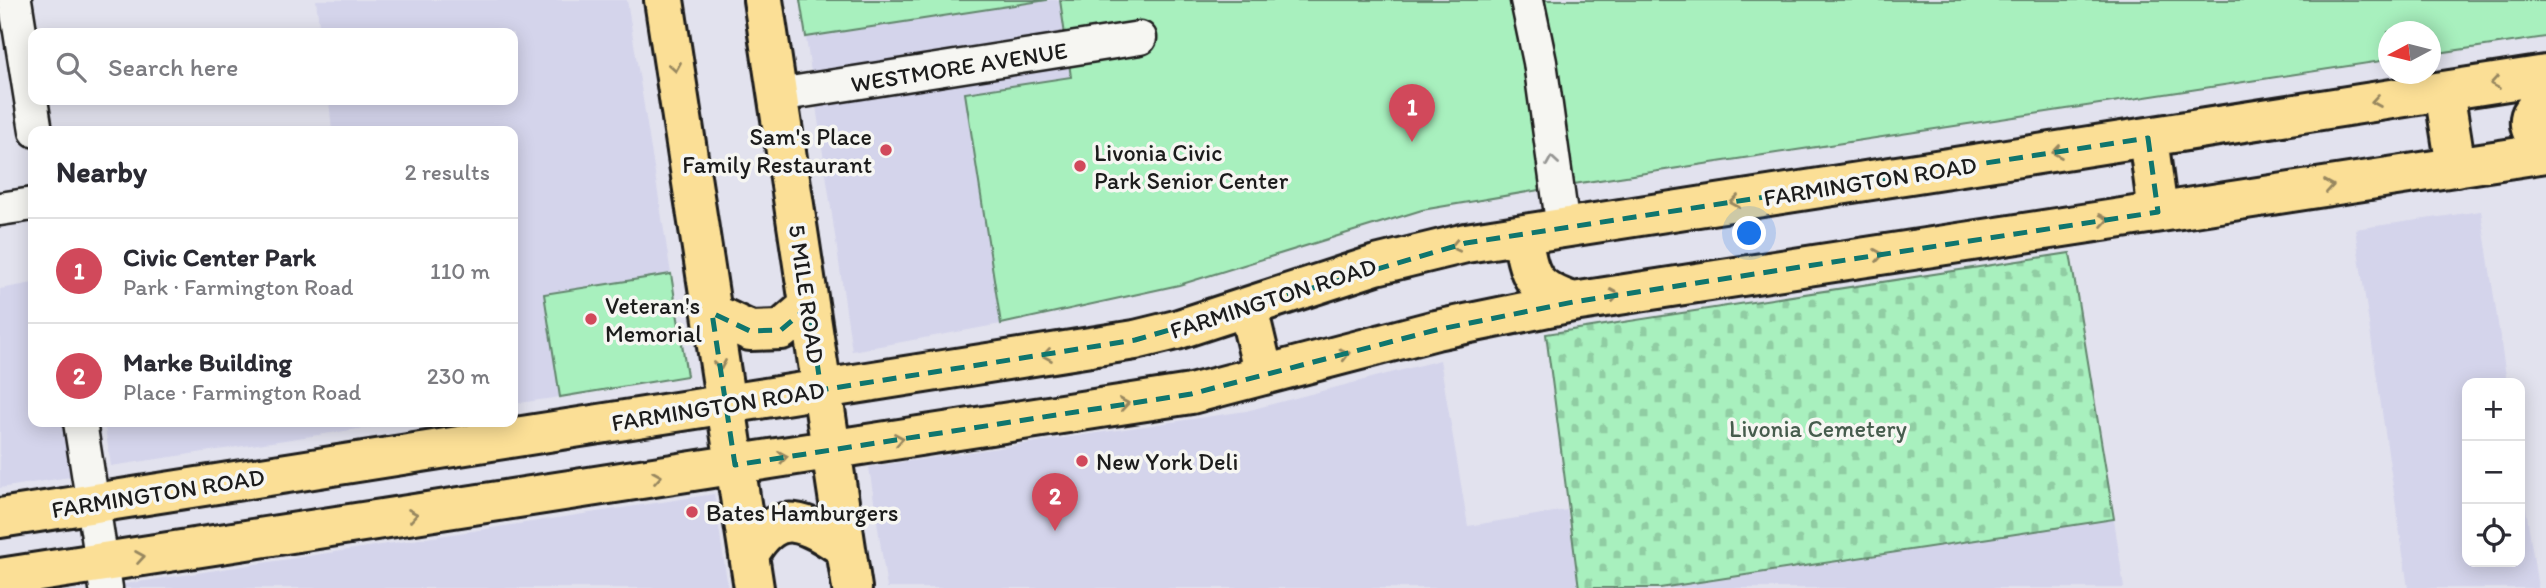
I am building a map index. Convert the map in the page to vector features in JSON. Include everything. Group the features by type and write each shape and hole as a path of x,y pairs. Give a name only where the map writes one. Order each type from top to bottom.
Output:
{"main road":[{"path":"664,0 751,571"},
{"path":"740,0 746,36 777,87"},
{"name":"5 MILE ROAD","path":"763,0 852,588"},
{"name":"FARMINGTON ROAD","path":"0,518 1135,340 1248,308 1414,254 2546,75"},
{"path":"2444,91 2456,167"},
{"path":"0,578 104,575 251,540 1191,394 1436,330 1573,302 2546,153 2531,133 2529,122 2534,110 2546,101"},
{"path":"2148,138 2158,212"},
{"path":"1522,235 1532,278 1548,293 1573,302"},
{"path":"712,313 750,331 781,330 809,306"},
{"path":"1248,308 1264,375"},
{"path":"982,365 992,424"},
{"path":"580,427 589,488"},
{"path":"356,462 365,522"},
{"path":"242,480 251,540"},
{"path":"751,571 759,537 771,527 788,523 806,524 846,549"}],"street":[{"path":"15,0 28,81"},
{"path":"1527,0 1540,62 1563,229"},
{"name":"WESTMORE AVENUE","path":"777,87 1140,38"},
{"path":"32,105 35,126"},
{"path":"0,209 28,205"},
{"path":"81,427 104,575"}],"highlighted area":[{"path":"2148,138 2158,212 1573,302 1436,330 1191,394 735,465 712,313 750,331 781,330 809,306 821,390 1135,340 1466,243"}],"shaded area":[{"path":"316,0 627,0 671,274 544,294 560,397 518,403 518,126 332,126 329,105 518,105 518,28 319,28"},
{"path":"1060,0 1071,77 965,94 1001,324 852,351 806,38"},
{"path":"2481,211 2506,378 2462,378 2462,567 2525,567 2525,502 2538,588 2408,588 2355,229"},
{"path":"28,284 28,427 69,427 76,476 0,488 0,289"},
{"path":"1440,360 1468,526 1567,510 1579,588 887,588 869,467 1246,411"},
{"path":"105,427 372,427 111,466"},
{"path":"714,494 728,588 99,588"},
{"path":"2114,519 2124,588 1660,588 1824,564"}],"green space":[{"path":"800,0 1047,0 806,37"},
{"path":"1060,0 2546,0 2546,37 2441,53 2441,21 2378,21 2378,62 1580,183 1422,210 1179,285 1001,324 965,93 1071,77"},
{"name":"Livonia Cemetery","path":"2070,253 2114,519 1660,588 1579,588 1546,334"},
{"path":"671,274 687,376 560,397 544,294"}],"place":[{"name":"Civic Center Park","path":"1412,142"},
{"name":"Sam's Place Family Restaurant","path":"886,150"},
{"name":"Livonia Civic Park Senior Center","path":"1080,166"},
{"name":"Veteran's Memorial","path":"591,319"},
{"name":"New York Deli","path":"1082,461"},
{"name":"Bates Hamburgers","path":"692,512"},
{"name":"Marke Building","path":"1055,531"}]}
